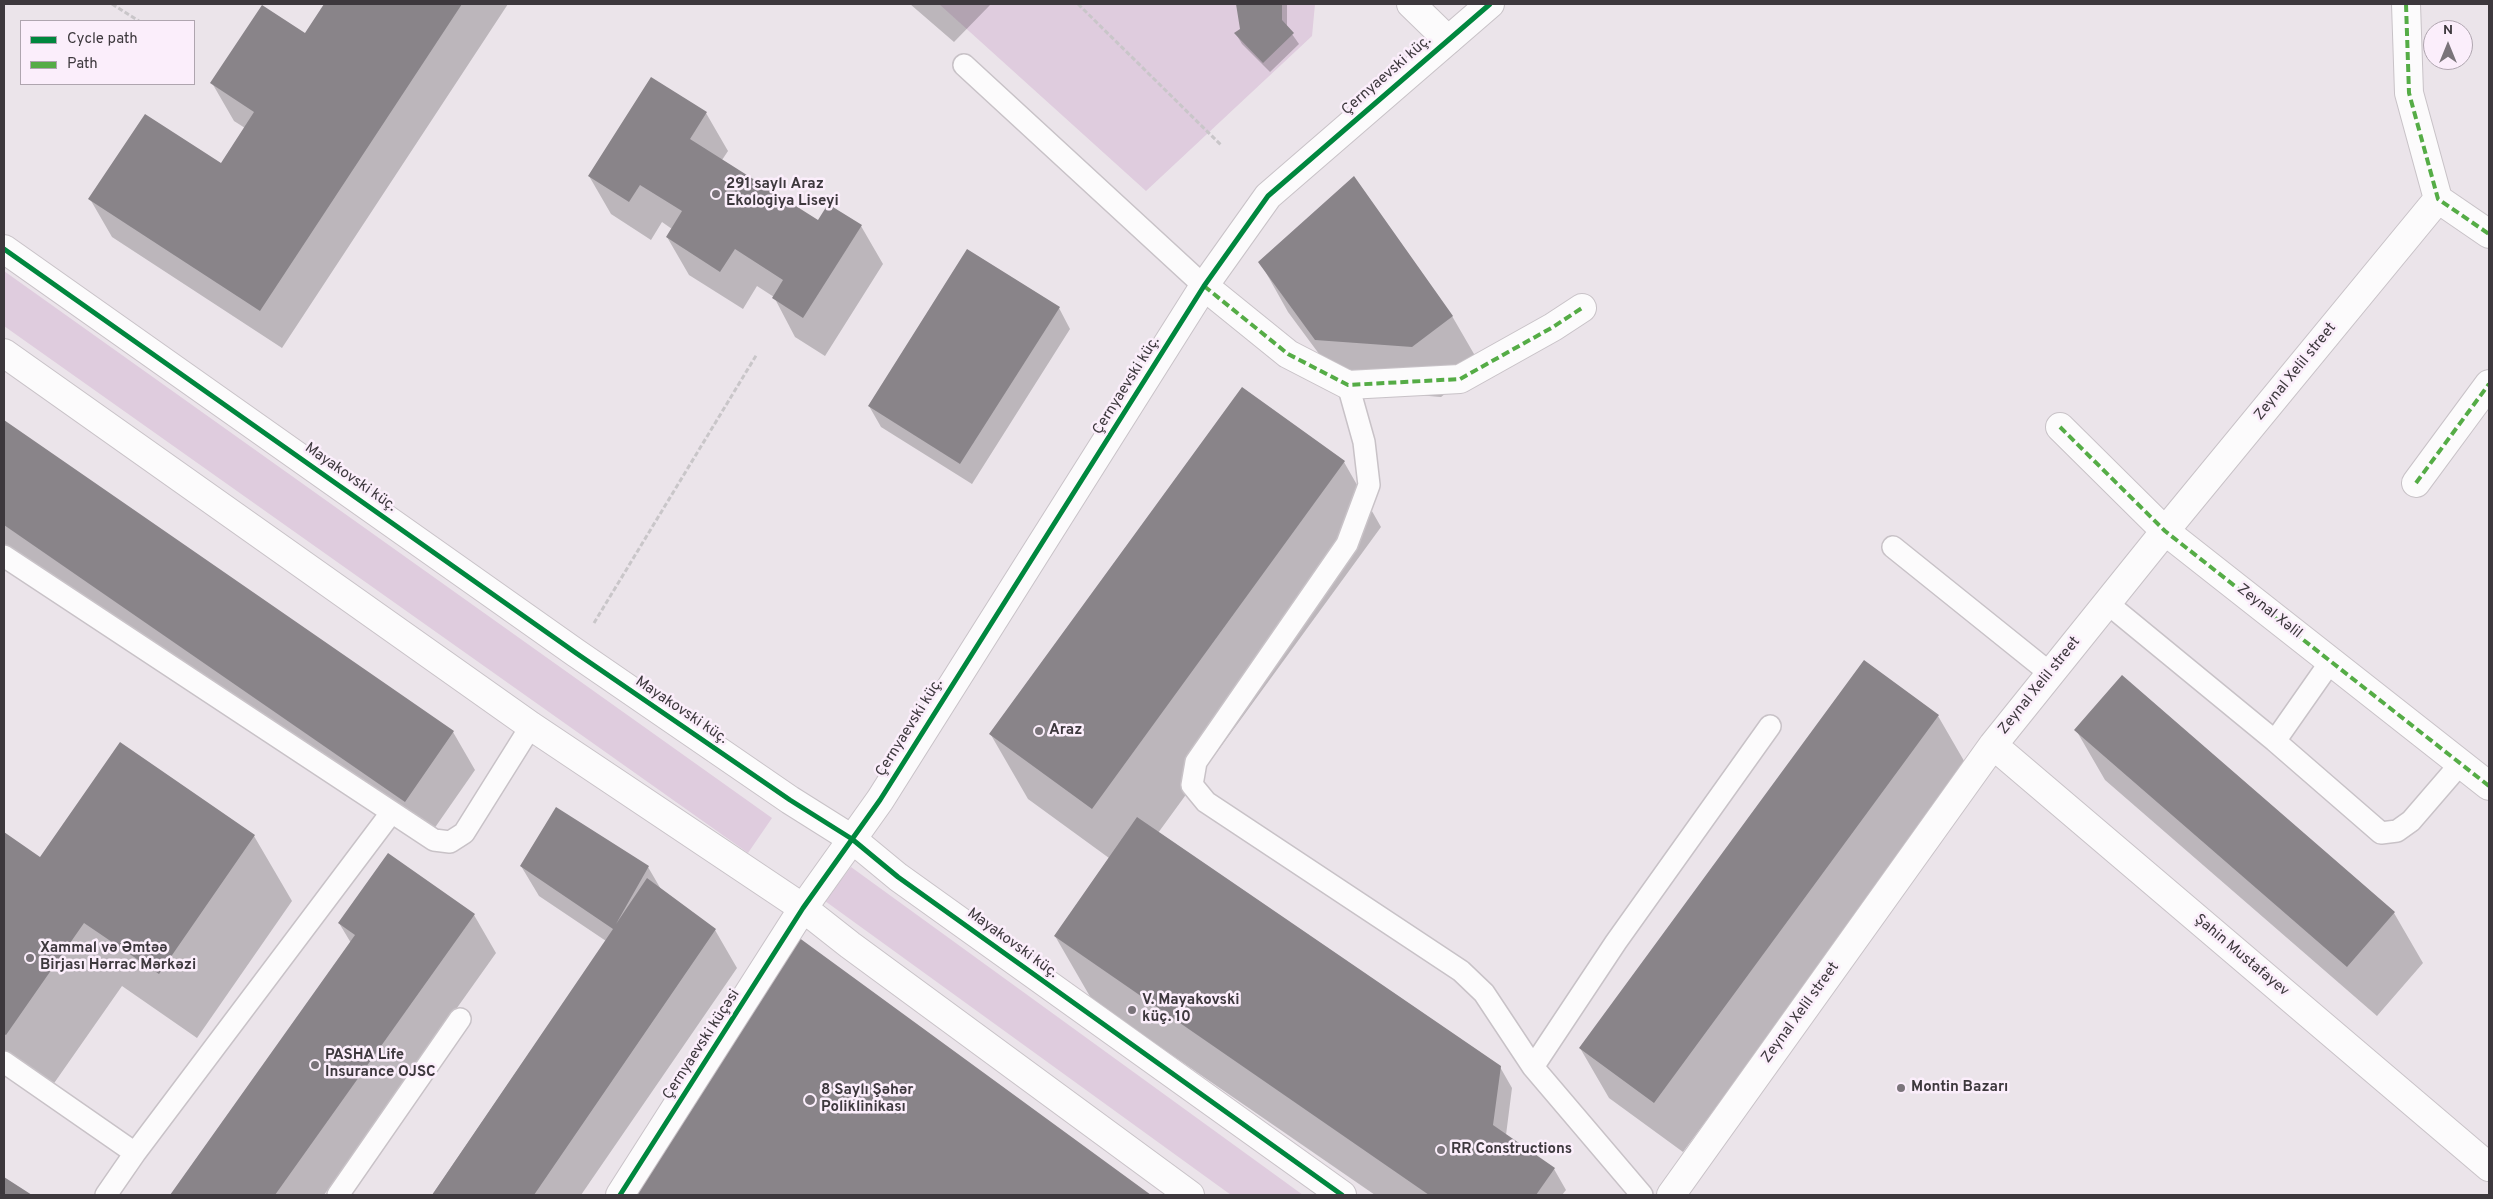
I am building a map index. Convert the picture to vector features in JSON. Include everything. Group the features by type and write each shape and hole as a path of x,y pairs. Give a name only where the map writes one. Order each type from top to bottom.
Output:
{"street":[{"path":"1411,4 1448,40"},
{"name":"Çernyaevski küç.","path":"803,908 885,792 1204,286 1268,196 1490,4"},
{"path":"2406,4 2409,93 2438,199 2489,234"},
{"name":"Zeynal Xelil street","path":"1671,1195 1993,746 2165,531 2438,199"},
{"name":"Mayakovski küç.","path":"4,249 576,654 790,800 852,839 898,877 1342,1195"},
{"path":"1204,286 1288,354 1348,385 1460,379 1553,327 1582,308"},
{"path":"4,353 532,726 803,908 858,951 1190,1195"},
{"path":"2416,483 2489,384"},
{"name":"Zeynal Xəlil","path":"2060,427 2165,531 2489,786"},
{"name":"Şahin Mustafayev","path":"1993,746 2489,1167"},
{"name":"Çernyaevski küçəsi","path":"620,1195 803,908"}],"lane":[{"path":"964,65 1204,286"},
{"path":"1348,385 1364,442 1369,485 1347,544 1196,762 1192,785 1206,802 1461,971 1484,993 1533,1068 1642,1195"},
{"path":"1893,547 2051,674"},
{"path":"4,556 434,840 450,842 464,833 532,726"},
{"path":"2107,603 2275,741 2381,833 2397,831 2411,821 2461,763"},
{"path":"2275,741 2331,661"},
{"path":"1533,1068 1616,942 1770,726"},
{"path":"106,1195 135,1153 391,813"},
{"path":"338,1195 460,1019"},
{"path":"4,1062 135,1153"}],"path":[{"path":"112,4 137,20"},
{"path":"1078,4 1221,145"},
{"path":"576,654 757,354"}],"shaded area":[{"path":"939,4 1315,4 1312,36 1146,191"},
{"path":"4,271 772,818 748,853 4,326"},
{"path":"851,867 1303,1195 1231,1195 825,901"}],"building":[{"path":"324,4 462,4 260,311 88,199 145,114 221,163 254,112 210,83 262,5 305,33"},
{"path":"1236,4 1282,4 1282,20 1294,33 1263,63 1234,33 1240,29"},
{"name":"291 saylı Araz Ekologiya Liseyi","path":"651,77 707,112 690,139 818,220 828,204 862,225 803,318 772,298 783,280 735,249 720,272 666,237 682,211 640,185 629,202 588,176"},
{"path":"1354,176 1453,316 1412,347 1315,340 1258,262"},
{"path":"967,249 1060,307 960,464 868,406"},
{"path":"1242,387 1345,461 1092,809 989,734"},
{"path":"4,420 454,731 405,802 4,525"},
{"path":"1864,660 1939,715 1654,1103 1579,1048"},
{"path":"2122,675 2395,912 2347,967 2074,730"},
{"path":"120,742 255,835 159,974 84,923 6,1035 4,1034 4,832 40,857"},
{"path":"556,807 649,866 616,924 647,878 716,929 534,1195 432,1195 613,929 520,866"},
{"path":"1137,817 1501,1066 1493,1125 1555,1168 1536,1195 1429,1195 1054,936"},
{"name":"PASHA Life Insurance OJSC","path":"388,853 475,914 275,1195 170,1195 355,935 338,923"},
{"path":"798,937 1151,1195 627,1195"},
{"path":"4,1177 32,1195 4,1195"}],"marked path":[{"path":"2406,4 2409,93 2438,199 2489,234"},
{"path":"1204,286 1288,354 1348,385 1460,379 1553,327 1582,308"},
{"path":"2416,483 2489,384"},
{"path":"2060,427 2165,531 2489,786"}],"cycle path":[{"path":"620,1195 803,908 880,800 1204,286 1268,196 1490,4"},
{"path":"4,249 576,653 790,800 852,839 898,877 1342,1195"}],"place":[{"name":"291 saylı Araz Ekologiya Liseyi","path":"716,194"},
{"name":"Araz","path":"1039,731"},
{"name":"Xammal və Əmtəə Birjası Hərrac Mərkəzi","path":"30,958"},
{"name":"V. Mayakovski küç. 10","path":"1132,1010"},
{"name":"PASHA Life Insurance OJSC","path":"315,1065"},
{"name":"Montin Bazarı","path":"1901,1088"},
{"name":"8 Saylı Şəhər Poliklinikası","path":"810,1100"},
{"name":"RR Constructions","path":"1441,1150"}]}
